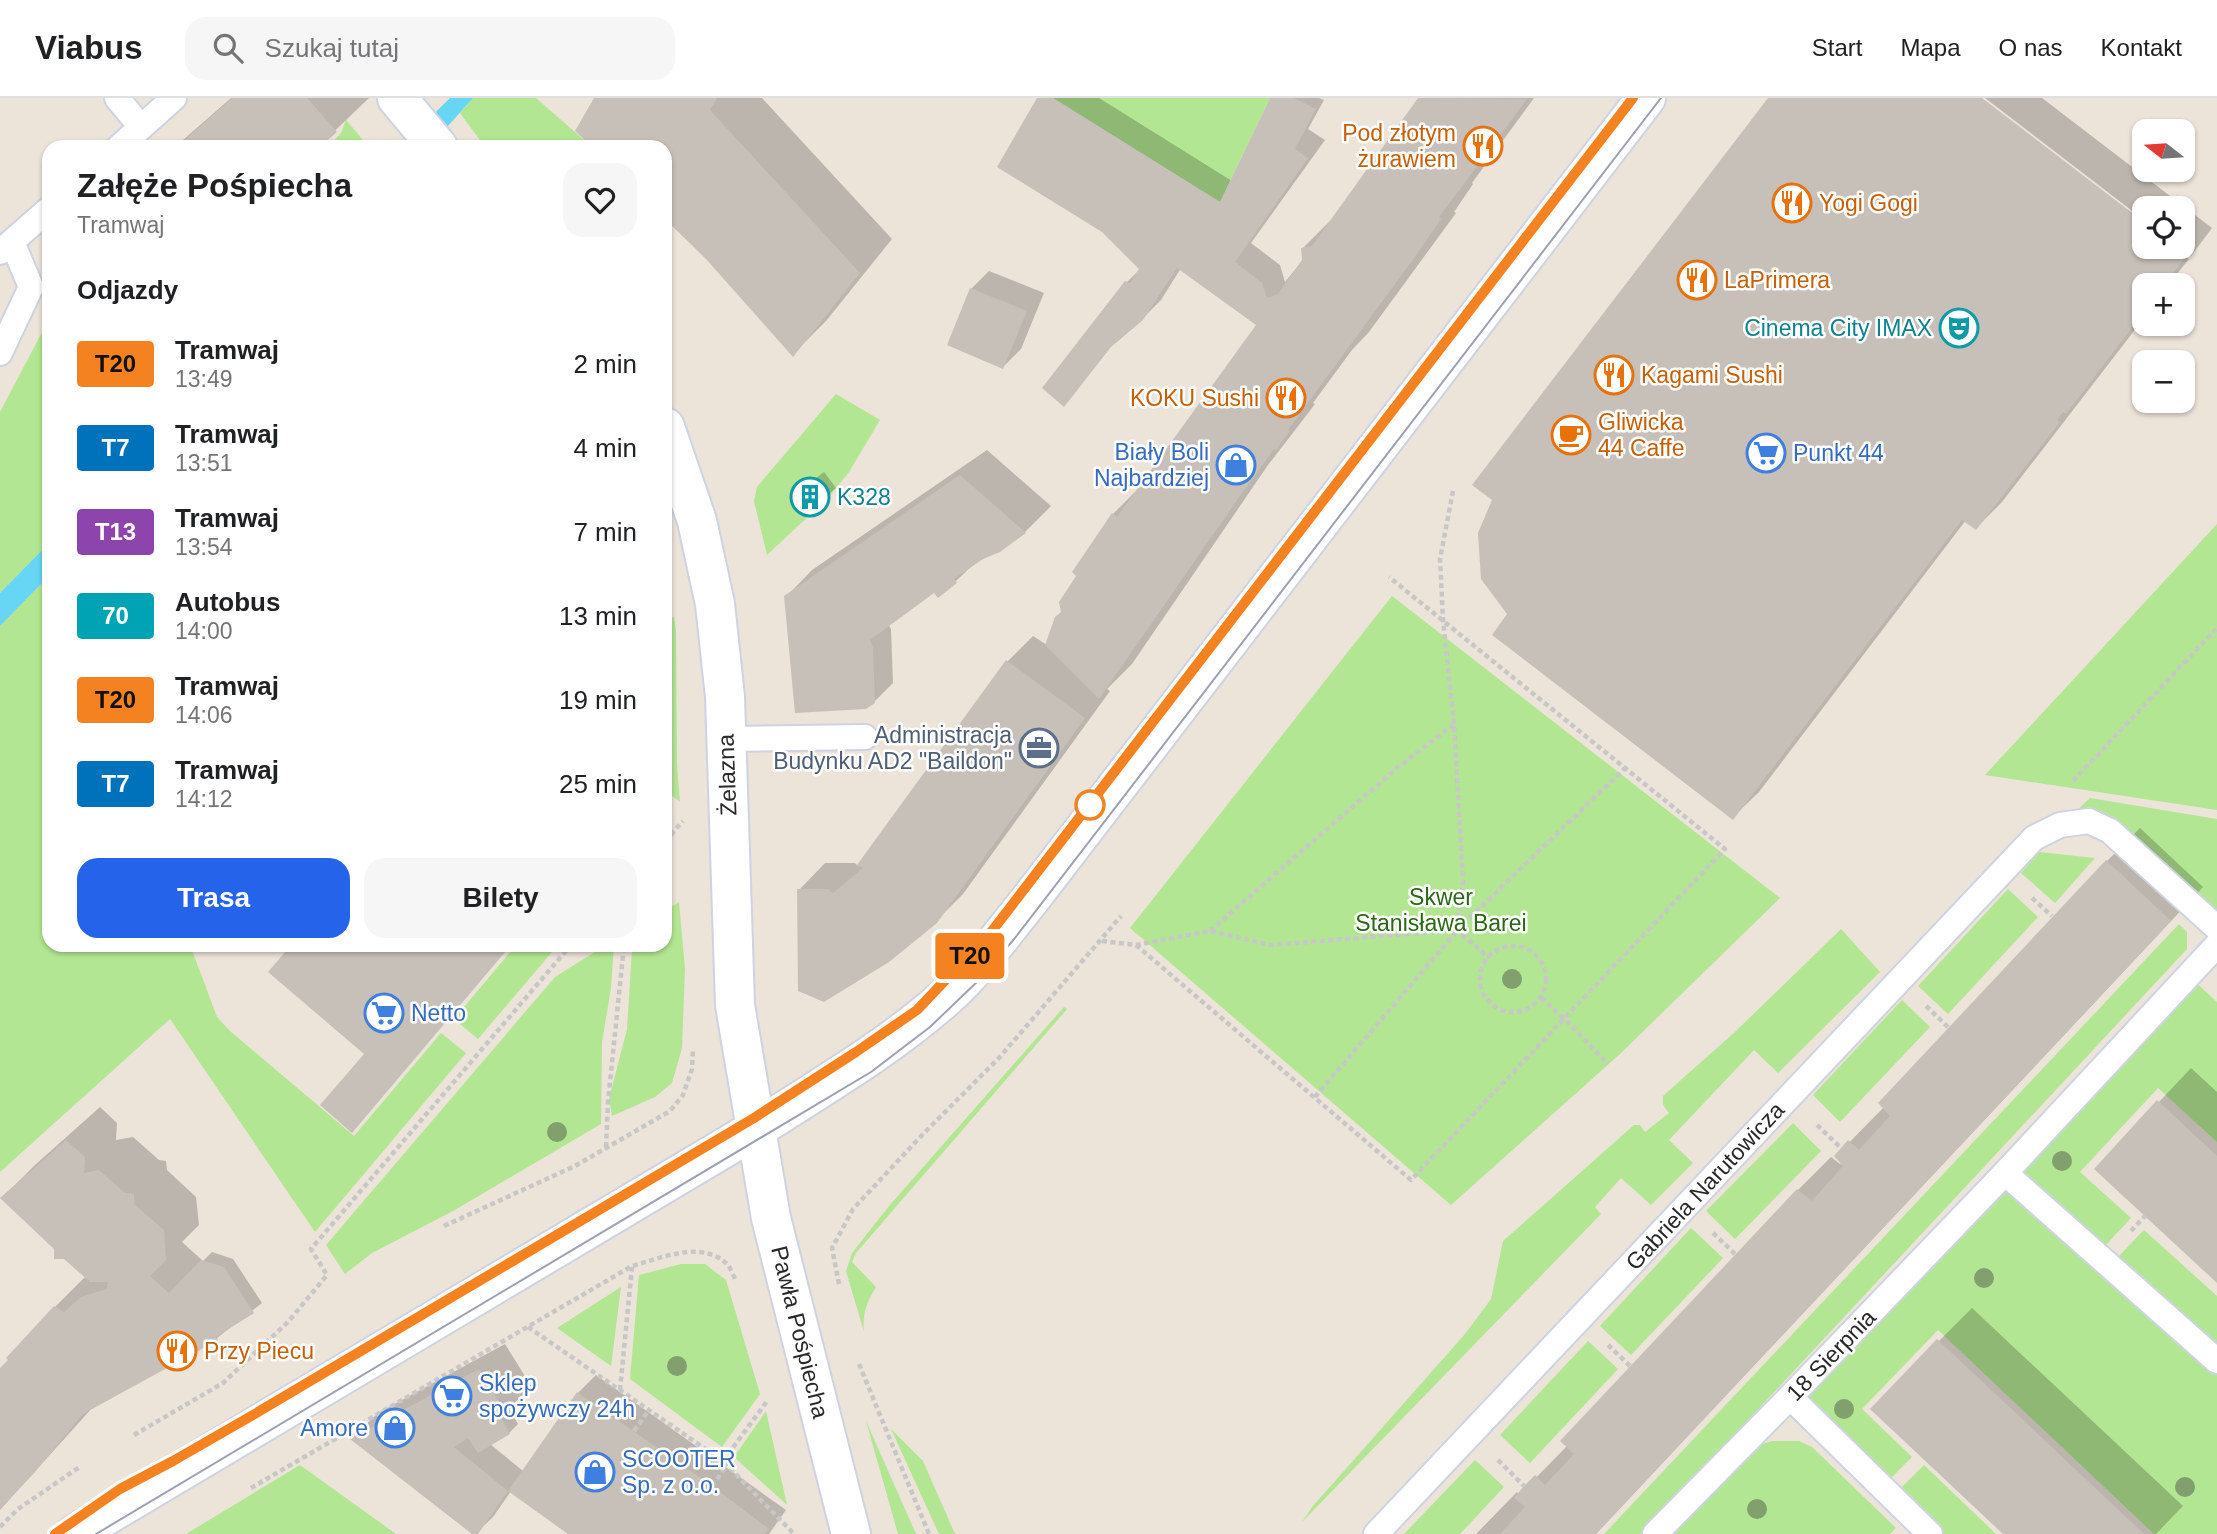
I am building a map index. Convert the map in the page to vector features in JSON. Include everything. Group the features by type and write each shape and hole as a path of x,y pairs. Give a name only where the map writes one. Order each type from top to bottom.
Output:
{"street":[{"path":"397,98 432,140"},
{"path":"75,1534 756,1129 863,1061 946,997 975,967 1029,901 1646,98"},
{"name":"Żelazna","path":"672,448 697,521 715,604 724,697 736,1005 756,1129"},
{"name":"Pawła Pośpiecha","path":"756,1129 771,1218 851,1534"}],"lane":[{"path":"117,98 141,127"},
{"path":"127,140 174,98"},
{"path":"0,353 31,287 6,247 42,215"},
{"path":"726,739 865,737"},
{"name":"Gabriela Narutowicza","path":"1376,1534 2034,838 2060,825 2090,821 2110,831 2217,928"},
{"name":"18 Sierpnia","path":"1655,1534 1790,1398 2005,1173 2217,945"},
{"path":"2005,1173 2217,1361"},
{"path":"1790,1398 1930,1534"}],"path":[{"path":"1454,491 1440,559 1443,620 1454,724 1463,881 1457,930"},
{"path":"1136,945 1411,1180 1726,849 1389,577"},
{"path":"2068,787 2217,628"},
{"path":"1210,930 1397,768 1454,724"},
{"path":"1315,1097 1457,930 1625,768"},
{"path":"672,833 688,816"},
{"path":"840,1286 832,1248 853,1209 999,1058 1121,916"},
{"path":"1102,941 1136,945 1210,930 1270,945 1457,930 1489,958"},
{"path":"1515,946 1534,954 1541,961 1547,979 1541,998 1524,1011 1503,1011 1493,1006 1485,998 1480,977 1489,958 1505,947 1515,946"},
{"path":"134,1435 223,1383 288,1322 327,1275 311,1249 565,952"},
{"path":"606,1148 623,952"},
{"path":"1541,998 1608,1064"},
{"path":"444,1226 575,1166 670,1111 683,1095 692,1069 693,1043"},
{"path":"243,1493 632,1266 683,1252 710,1254 728,1265 740,1287"},
{"path":"620,1390 632,1266"},
{"path":"527,1327 725,1463 794,1534"},
{"path":"858,1363 929,1534"},
{"path":"712,1486 768,1399 772,1413"},
{"path":"634,1431 649,1410"},
{"path":"0,1527 18,1509 81,1466"}],"green space":[{"path":"473,98 536,98 584,140 480,140 460,113"},
{"path":"1053,98 1270,98 1220,202"},
{"path":"346,120 363,140 334,140 341,133"},
{"path":"42,332 42,550 0,593 0,412"},
{"path":"836,394 880,420 849,472 828,498 767,555 754,501 757,487"},
{"path":"2217,524 2217,810 1985,775"},
{"path":"42,583 42,952 193,952 217,1017 354,1136 441,1033 466,1053 315,1232 170,1019 0,1172 0,626"},
{"name":"Skwer Stanisława Barei","path":"1392,596 1780,898 1620,1054 1451,1205 1130,928"},
{"path":"672,617 676,630 677,765 680,802 672,796"},
{"path":"2090,798 2217,819 2217,915 2071,816"},
{"path":"2039,852 2095,858 2055,903 2021,873"},
{"path":"2008,889 2038,917 1948,1014 1918,986"},
{"path":"679,902 685,969 682,1048 672,1083 655,1097 612,1116 609,1099 627,1029 632,952 672,952 672,906"},
{"path":"2179,924 2187,932 2187,949 1642,1534 1604,1534"},
{"path":"1841,929 1880,972 1778,1073 1754,1050 1669,1140 1693,1163 1651,1205 1621,1178 1595,1207 1601,1214 1302,1522 1313,1506 1465,1334 1491,1299 1503,1241 1634,1125 1640,1125 1645,1132 1669,1113 1663,1105 1663,1096 1736,1031"},
{"path":"510,952 552,952 478,1039 454,1019"},
{"path":"595,952 614,952 602,1042 601,1124 453,1211 372,1253 345,1274 326,1245 555,977"},
{"path":"2194,981 2217,1002 2217,1142 2158,1088 2080,1172 2131,1218 2103,1248 2015,1173"},
{"path":"1902,1000 1930,1027 1840,1122 1813,1095"},
{"path":"1064,1007 1067,1009 856,1253 852,1262 876,1287 866,1308 864,1332 846,1271 852,1253 889,1206"},
{"path":"1793,1123 1821,1151 1735,1239 1706,1211"},
{"path":"2006,1185 2217,1372 2217,1534 2154,1534 1938,1330 1862,1409 1912,1457 1886,1483 1803,1401"},
{"path":"1691,1228 1723,1258 1631,1355 1600,1326"},
{"path":"2144,1230 2217,1296 2217,1345 2116,1259"},
{"path":"681,1264 705,1264 726,1280 760,1394 722,1447 630,1379 639,1275"},
{"path":"621,1287 611,1366 557,1328"},
{"path":"1588,1341 1618,1369 1530,1463 1500,1435"},
{"path":"766,1411 787,1505 734,1457"},
{"path":"866,1421 916,1534 898,1534"},
{"path":"891,1429 923,1461 955,1534 939,1534"},
{"path":"1772,1441 1799,1441 1812,1447 1896,1528 1890,1534 1673,1534 1760,1445"},
{"path":"1475,1460 1504,1487 1460,1534 1404,1534"},
{"path":"300,1465 396,1534 186,1534"},
{"path":"1924,1465 1996,1534 1939,1534 1896,1493"}],"water":[{"path":"450,98 473,98 435,140 407,140"},
{"path":"42,550 42,583 0,626 0,593"}],"building":[{"path":"232,98 307,98 337,132 328,140 185,140"},
{"path":"594,98 717,98 710,110 860,273 793,357 706,259 672,226 672,140 585,140 575,131"},
{"path":"1037,98 1053,98 1220,202 1270,98 1294,98 1316,109 1295,149 1308,158 1235,262 1262,283 1267,298 1278,294 1302,260 1301,248 1312,246 1418,98 1527,99 1439,217 1441,219 1414,258 1288,430 1290,431 1237,500 1099,699 1045,645 1055,617 1061,612 1059,602 1076,576 1072,572 1112,513 1117,517 1256,325 1177,268 1143,320 1111,347 1064,407 1042,388 1125,281 1130,283 1139,269 1102,232 997,167"},
{"name":"Punkt 44","path":"1768,98 1982,98 2132,213 2132,259 2184,259 2173,273 2132,273 2132,328 2066,414 2063,412 2057,420 2060,422 1976,530 1962,520 1733,820 1492,635 1507,614 1481,579 1478,533 1492,500 1472,485"},
{"path":"970,288 1027,311 1003,369 947,345"},
{"path":"960,475 1026,533 954,579 957,583 938,598 934,593 870,640 873,648 875,703 866,709 795,713 784,596"},
{"name":"K328","path":"814,479 828,498 807,515 792,496"},
{"path":"1006,660 1085,718 937,923 889,962 824,1002 798,991 797,889 828,889 833,893 863,868 857,865"},
{"path":"2106,860 2171,921 1596,1534 1500,1534 1525,1507 1514,1498 1524,1486 1535,1475 1545,1485 1574,1454 1560,1441 1797,1189 1812,1201 1843,1166 1834,1156 1848,1140 1859,1150 1890,1116 1878,1103"},
{"name":"Netto","path":"285,952 505,952 352,1133 320,1105 364,1054 268,972"},
{"path":"2157,1100 2217,1156 2217,1283 2094,1169"},
{"path":"66,1140 85,1157 84,1173 99,1170 125,1193 134,1194 134,1204 164,1230 166,1260 150,1276 169,1293 201,1260 224,1267 254,1313 216,1337 218,1340 83,1414 0,1509 0,1368 54,1306 64,1312 81,1297 107,1289 108,1282 90,1282 64,1259 54,1259 54,1249 0,1198"},
{"path":"1937,1339 2144,1534 2003,1534 1870,1409"},
{"path":"479,1369 506,1414 501,1418 510,1434 478,1453 468,1438 454,1447 508,1491 478,1534 472,1534 350,1439"},
{"path":"577,1392 769,1529 765,1534 568,1534 508,1491"}],"tram line":[{"path":"55,1534 120,1489 253,1415 754,1118 917,1010 992,931 1633,98"},
{"name":"T20","path":"55,1534 120,1489 253,1415 754,1118 917,1010 992,931 1633,98"},
{"path":"96,1534 871,1072 930,1027 979,980 1015,938 1661,98"}],"place":[{"name":"Pod złotym żurawiem","path":"1483,146"},
{"name":"Yogi Gogi","path":"1792,203"},
{"name":"LaPrimera","path":"1697,280"},
{"name":"Cinema City IMAX","path":"1959,328"},
{"name":"Kagami Sushi","path":"1614,375"},
{"name":"KOKU Sushi","path":"1286,398"},
{"name":"Gliwicka 44 Caffe","path":"1571,435"},
{"name":"Punkt 44","path":"1766,453"},
{"name":"Biały Boli Najbardziej","path":"1236,465"},
{"name":"K328","path":"810,497"},
{"name":"Administracja Budynku AD2 \"Baildon\"","path":"1039,748"},
{"name":"Netto","path":"384,1013"},
{"name":"Przy Piecu","path":"177,1351"},
{"name":"Sklep spożywczy 24h","path":"452,1396"},
{"name":"Amore","path":"395,1428"},
{"name":"SCOOTER Sp. z o.o.","path":"595,1472"}]}
